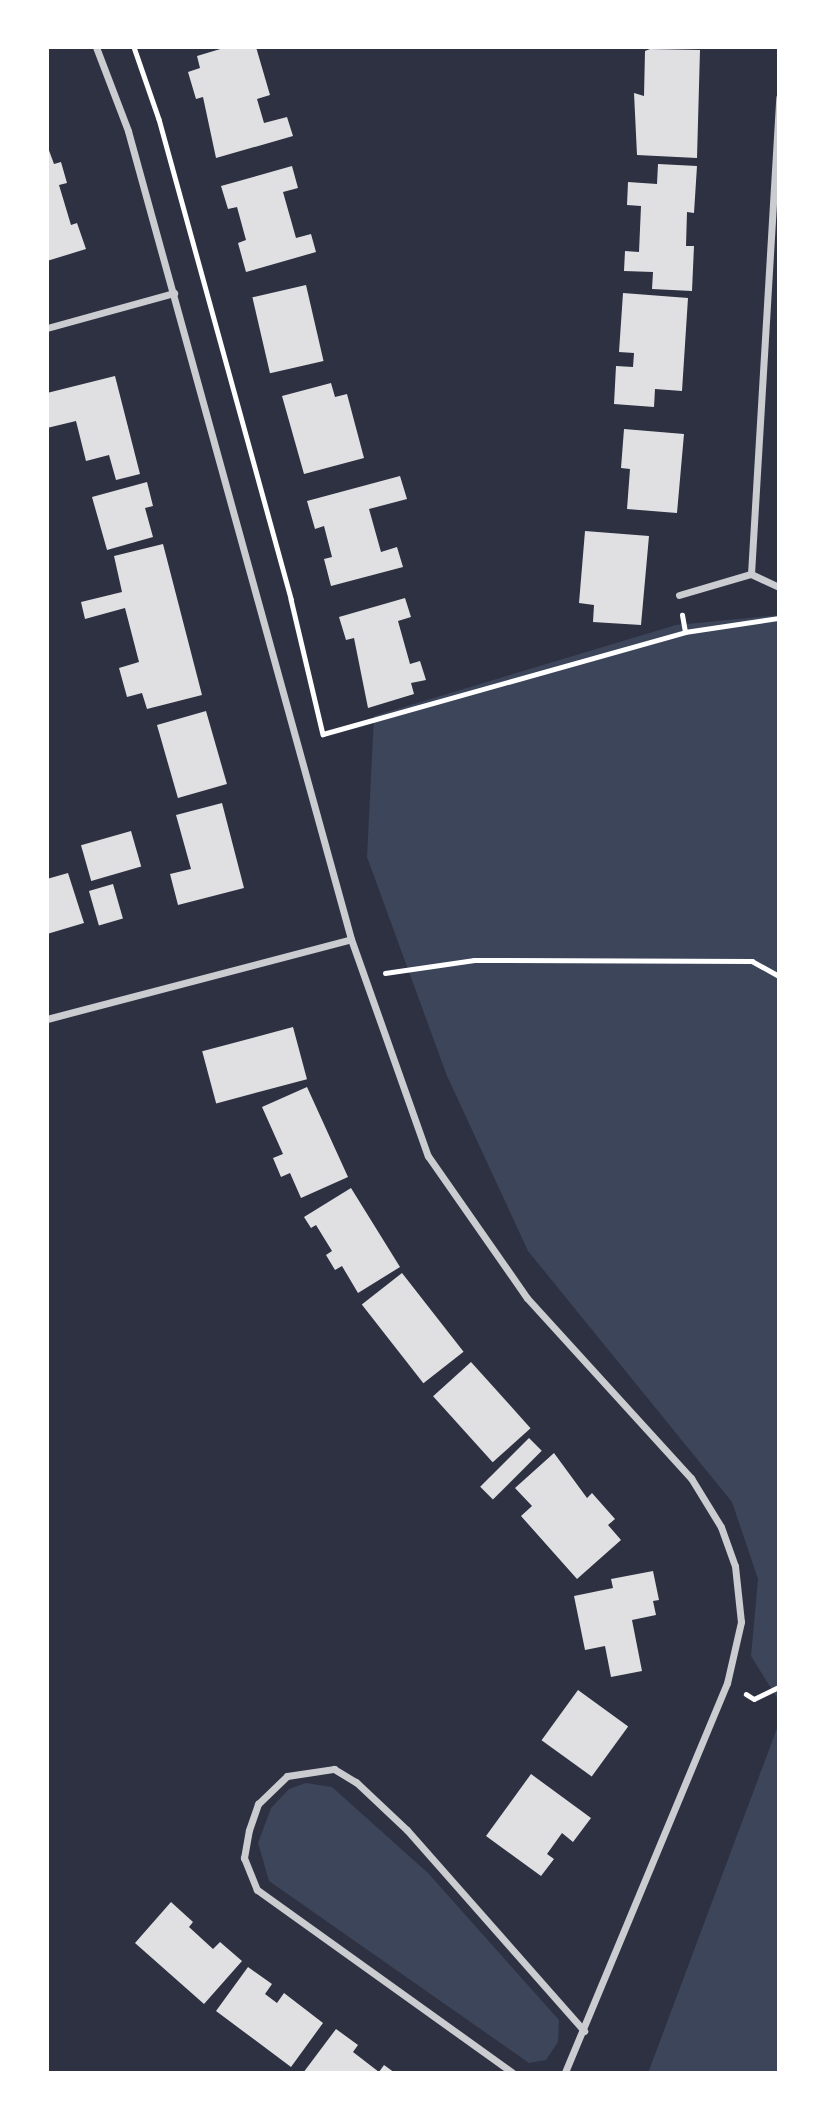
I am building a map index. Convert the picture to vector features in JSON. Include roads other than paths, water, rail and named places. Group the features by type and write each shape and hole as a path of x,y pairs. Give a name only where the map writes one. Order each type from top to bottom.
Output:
{"street":[{"path":"96,47 128,131 351,939 428,1156 527,1298 691,1478 721,1527 735,1566 741,1622 727,1683 565,2073"},
{"path":"751,574 763,428 779,99"},
{"path":"47,328 174,293"},
{"path":"679,595 751,574 779,587"},
{"path":"47,1019 351,939"},
{"path":"513,2073 257,1891 244,1858 249,1830 258,1804 287,1776 334,1769 356,1782 407,1830 584,2031"}]}
